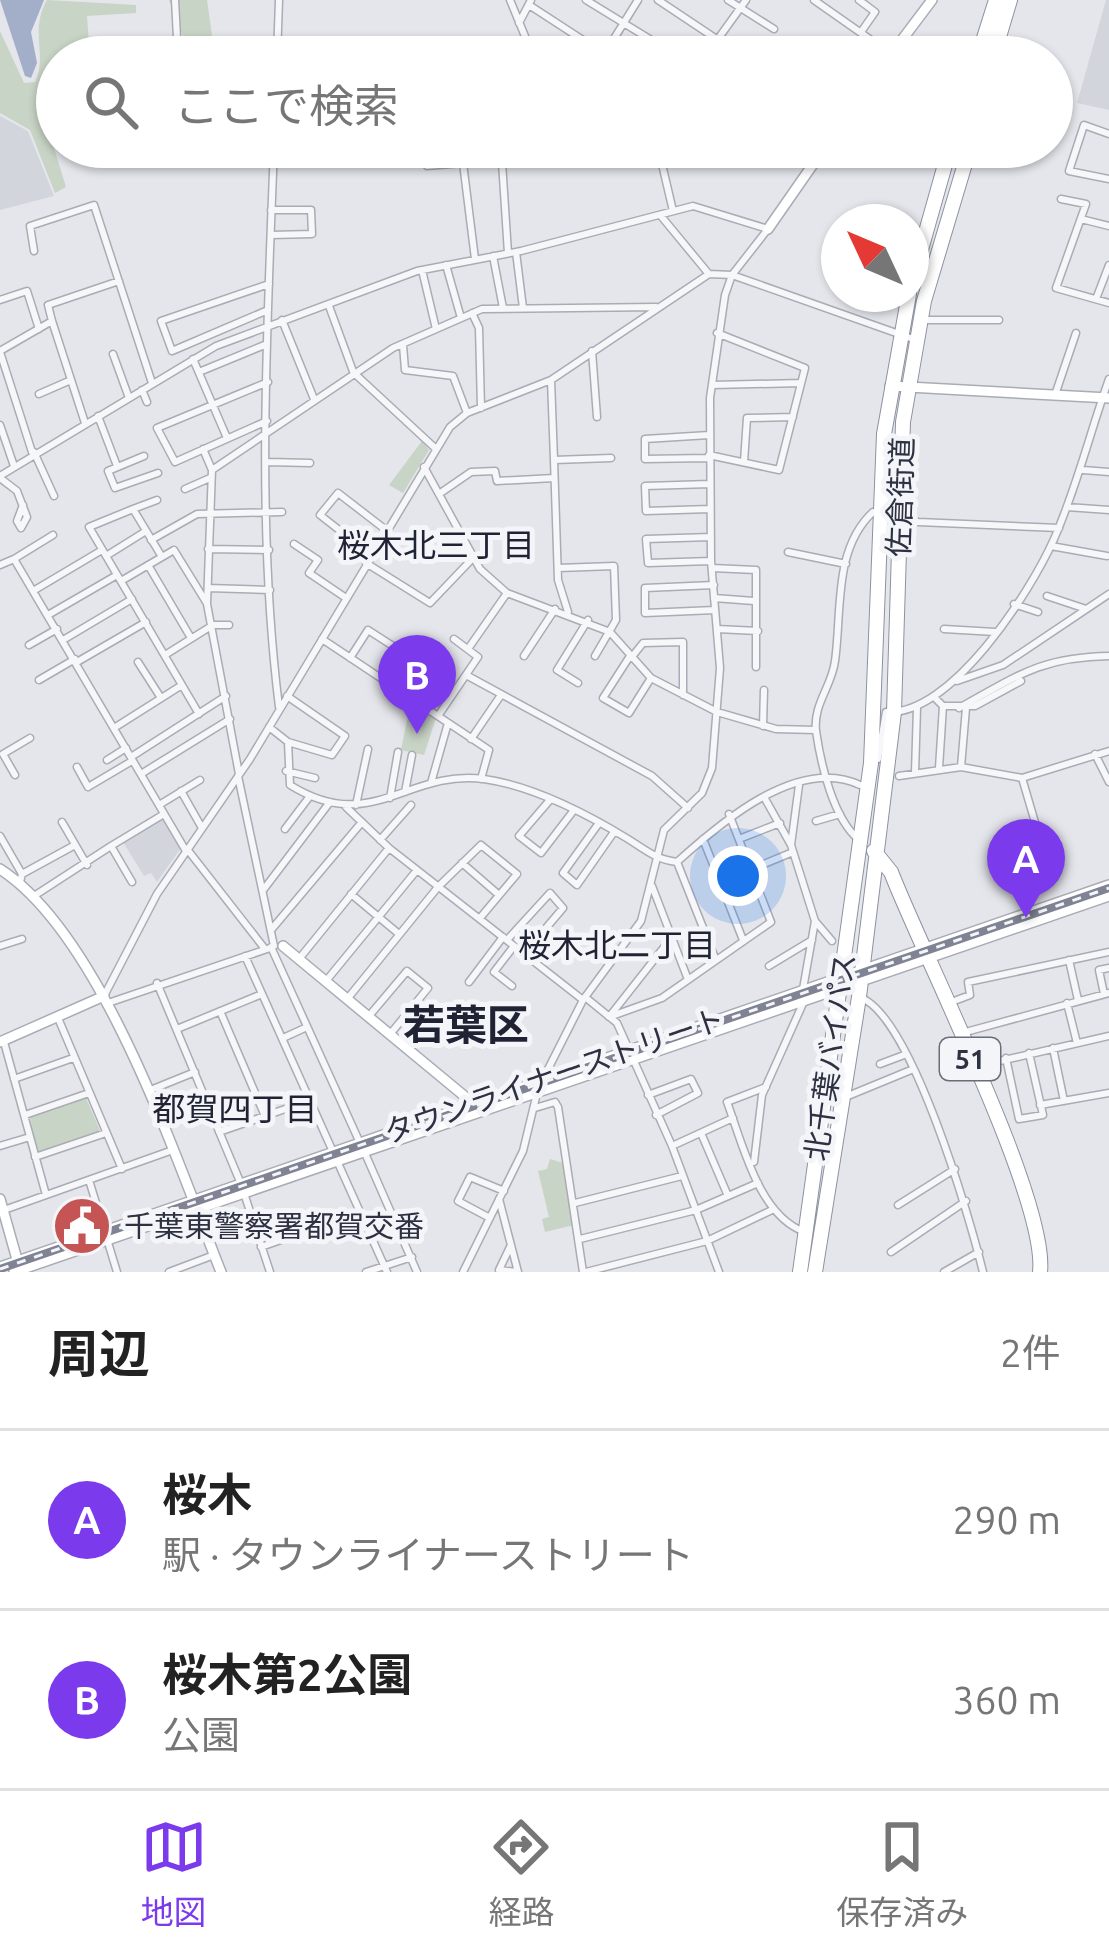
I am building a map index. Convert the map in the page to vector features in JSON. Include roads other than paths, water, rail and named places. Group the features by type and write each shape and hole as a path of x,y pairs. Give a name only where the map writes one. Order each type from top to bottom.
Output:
{"highway":[{"path":"985,36 996,0"},
{"path":"1000,36 1010,0"},
{"name":"佐倉街道","path":"929,222 944,168"},
{"name":"佐倉街道","path":"878,854 894,712 898,516 908,389 920,319 964,168"},
{"name":"佐倉街道","path":"862,842 878,514 890,386 904,312"},
{"name":"51","path":"862,842 891,872 974,1068 1040,1239 1040,1272"},
{"name":"北千葉バイパス","path":"800,1272 862,842"},
{"name":"北千葉バイパス","path":"814,1272 878,854"}],"street":[{"path":"175,0 177,36"},
{"path":"279,0 280,36"},
{"path":"510,0 525,36"},
{"path":"586,0 645,36"},
{"path":"616,36 638,0"},
{"path":"658,0 710,36"},
{"path":"728,0 743,4 774,29"},
{"path":"814,0 866,36"},
{"path":"859,0 874,12 861,32"},
{"path":"905,36 932,0"},
{"path":"519,22 530,3 577,36"},
{"path":"721,36 743,4"},
{"path":"1073,159 1084,125 1109,134"},
{"path":"273,168 267,433 270,590 279,709"},
{"path":"464,168 475,259"},
{"path":"503,168 523,308"},
{"path":"663,168 673,212"},
{"path":"463,1272 523,1150 537,1091 584,998 641,921 664,830 702,793 712,768 717,629 709,435 717,333 732,275 811,168"},
{"path":"1070,168 1109,179"},
{"path":"1061,199 1086,203 1056,288 1109,303"},
{"path":"34,250 30,226 94,205 152,383"},
{"path":"23,505 0,477 14,466 193,359 268,324 422,270 512,253 692,206 768,229"},
{"path":"271,235 312,234 311,210 272,210"},
{"path":"661,216 710,274"},
{"path":"1081,219 1109,226"},
{"path":"493,256 503,308"},
{"path":"446,265 461,318"},
{"path":"1096,298 1109,265"},
{"path":"422,270 436,329"},
{"path":"106,999 145,914 269,727 424,466 467,413 551,380 710,274 732,275 916,340"},
{"path":"86,423 48,305 118,280"},
{"path":"268,310 172,351 161,321 269,284"},
{"path":"0,300 27,291 39,329"},
{"path":"329,306 354,374 436,448"},
{"path":"184,489 403,344 472,313 503,308 656,307"},
{"path":"472,313 479,328 481,408"},
{"path":"920,319 999,320"},
{"path":"282,320 314,399"},
{"path":"52,321 0,351 33,453 54,496"},
{"path":"1055,395 1076,332"},
{"path":"709,435 645,439 645,459 709,456 779,470 806,368 717,333"},
{"path":"199,372 268,344"},
{"path":"403,344 405,370 453,376 467,413"},
{"path":"592,351 597,417"},
{"path":"113,354 129,398"},
{"path":"193,359 227,438"},
{"path":"346,807 430,785 482,779 574,810 654,859 677,862 729,814 764,797 828,778 864,790 877,770 881,719 886,712 916,708 954,682 995,632 1051,546 1109,379"},
{"path":"39,394 71,380"},
{"path":"551,380 558,568 568,611"},
{"path":"267,421 175,462 157,428 268,382"},
{"path":"712,385 801,383"},
{"path":"890,386 1106,398"},
{"path":"142,390 148,402"},
{"path":"98,416 118,466"},
{"path":"744,462 747,418 793,417"},
{"path":"0,425 14,466"},
{"path":"203,449 211,474 207,604"},
{"path":"144,456 108,471 120,490 158,473"},
{"path":"554,460 611,458"},
{"path":"268,462 310,463"},
{"path":"424,466 473,558 507,593 568,611 610,632 651,678 717,712 764,726 816,730"},
{"path":"1081,470 1109,472"},
{"path":"439,494 471,472 495,471 496,481 554,478"},
{"path":"710,484 645,486 646,511 710,509"},
{"path":"386,530 338,493 320,515 369,559 430,603 473,558"},
{"path":"158,500 89,527 199,713"},
{"path":"1067,507 1109,510"},
{"path":"134,509 162,557"},
{"path":"152,540 208,512 282,512"},
{"path":"862,842 845,827 840,814 816,730 816,710 835,664 846,564 859,528 873,512 878,514"},
{"path":"898,516 1059,528"},
{"path":"33,591 146,531"},
{"path":"0,565 53,535"},
{"path":"711,538 646,539 648,563 756,570 756,667"},
{"path":"294,544 317,560 309,573 346,598"},
{"path":"1051,546 1107,556"},
{"path":"208,549 269,550"},
{"path":"47,615 174,550 207,604 213,625 273,947"},
{"path":"788,552 846,564"},
{"path":"14,559 187,850 273,947 417,1272"},
{"path":"148,565 191,638"},
{"path":"558,568 614,566 617,614 596,656"},
{"path":"714,585 645,588 645,601 646,613 715,610"},
{"path":"208,588 270,590"},
{"path":"467,649 507,593"},
{"path":"954,682 1003,665 1109,594"},
{"path":"1047,596 1086,610"},
{"path":"714,598 754,601"},
{"path":"63,640 132,599"},
{"path":"1014,604 1038,613"},
{"path":"524,656 555,609"},
{"path":"578,683 556,670 588,620"},
{"path":"39,680 146,622"},
{"path":"164,655 213,625 229,626"},
{"path":"28,645 56,629"},
{"path":"717,629 758,631"},
{"path":"944,629 995,632"},
{"path":"350,658 368,630 427,668 409,697"},
{"path":"322,639 489,750 482,779"},
{"path":"438,716 478,657 454,639"},
{"path":"651,678 628,713 603,698 643,643 682,642 683,695"},
{"path":"963,708 1056,659 1109,656"},
{"path":"138,662 161,698"},
{"path":"466,675 652,776 688,808"},
{"path":"935,698 943,706 963,708 1022,681"},
{"path":"114,728 182,685"},
{"path":"764,690 764,726"},
{"path":"471,739 501,695"},
{"path":"76,771 88,787 226,696"},
{"path":"269,727 288,742 332,755 345,734 286,696"},
{"path":"939,769 943,706"},
{"path":"915,773 916,708"},
{"path":"961,767 963,708"},
{"path":"141,774 230,719"},
{"path":"430,785 448,723"},
{"path":"15,775 3,754 29,738"},
{"path":"288,742 290,785 346,807 416,870 609,1016 672,1146 718,1272"},
{"path":"107,760 126,748"},
{"path":"356,805 368,749"},
{"path":"899,776 961,767 1022,778 1109,751"},
{"path":"390,798 398,752"},
{"path":"1096,754 1109,782"},
{"path":"405,792 412,755"},
{"path":"0,771 9,765"},
{"path":"286,771 315,778"},
{"path":"1022,778 1044,853"},
{"path":"159,805 200,780"},
{"path":"792,848 800,785"},
{"path":"181,791 202,828"},
{"path":"285,829 310,796"},
{"path":"764,797 792,848 815,921 832,941"},
{"path":"549,801 519,836 541,854 574,810"},
{"path":"263,890 331,802"},
{"path":"380,840 411,805"},
{"path":"34,896 165,814"},
{"path":"609,1016 662,998 770,922 729,814"},
{"path":"816,821 840,814"},
{"path":"62,822 87,865"},
{"path":"272,930 362,822"},
{"path":"739,839 780,823"},
{"path":"599,824 563,873 578,885 614,832"},
{"path":"0,836 21,878 106,999 221,1272"},
{"path":"703,839 743,940"},
{"path":"21,878 75,845"},
{"path":"348,998 438,887 481,845 517,874 480,918"},
{"path":"111,846 132,882"},
{"path":"298,959 389,848"},
{"path":"750,869 792,848"},
{"path":"677,862 715,958"},
{"path":"462,863 499,895"},
{"path":"0,869 21,878"},
{"path":"326,981 416,870"},
{"path":"650,882 687,977"},
{"name":"タウンライナーストリート","path":"362,1147 544,1079 804,994 1109,885"},
{"path":"469,982 550,893 563,908 524,953"},
{"path":"351,894 400,934"},
{"name":"タウンライナーストリート","path":"923,953 1109,896"},
{"path":"754,1166 766,1087 804,994 815,921"},
{"path":"609,1016 672,938"},
{"path":"0,946 22,939"},
{"path":"769,966 812,940"},
{"path":"508,941 494,972 512,986"},
{"path":"46,1195 2,1041 106,999 273,947 298,959 348,998 474,1104"},
{"path":"946,1004 970,995 968,982 1109,952"},
{"path":"245,956 386,1269"},
{"path":"1070,960 1078,1000"},
{"path":"959,1034 1107,993 1099,970 1109,968"},
{"path":"369,1016 407,971 428,988 391,1034"},
{"path":"157,983 242,1188 270,1272"},
{"path":"177,1029 262,994"},
{"path":"859,997 870,1000 911,1070 955,1169 983,1272"},
{"path":"1067,1003 1077,1043"},
{"path":"220,1011 265,1116"},
{"path":"58,1018 122,1169"},
{"path":"283,1038 307,1027"},
{"path":"974,1068 1109,1036"},
{"path":"1053,1048 1064,1101"},
{"path":"1006,1058 1019,1119 1042,1115 1029,1053"},
{"name":"タウンライナーストリート","path":"0,1267 18,1269 242,1188 537,1091 629,1054"},
{"path":"880,1064 904,1055"},
{"path":"14,1079 75,1058"},
{"path":"843,1098 911,1070"},
{"path":"145,1092 195,1072"},
{"path":"647,1096 691,1079 698,1093 656,1115"},
{"path":"766,1087 727,1102 758,1183 789,1227 806,1232"},
{"path":"25,1115 89,1093"},
{"path":"1040,1105 1109,1093"},
{"path":"219,1132 311,1100"},
{"path":"533,1108 555,1102 558,1107 585,1272 707,1241 774,1209"},
{"path":"672,1146 733,1118"},
{"path":"35,1157 106,1133"},
{"path":"701,1133 728,1196"},
{"path":"0,1146 30,1137"},
{"path":"18,1269 1,1207 170,1151"},
{"path":"898,1205 955,1169"},
{"path":"575,1203 683,1175"},
{"path":"489,1218 458,1201 470,1177 501,1195 512,1244 518,1272 499,1270 512,1244"},
{"path":"89,1180 117,1272"},
{"path":"580,1238 696,1210 758,1183"},
{"path":"891,1252 966,1201"},
{"path":"261,1247 360,1213"},
{"path":"944,1272 979,1252"},
{"path":"169,1272 214,1255"},
{"path":"366,1272 412,1257"}],"water":[{"path":"0,0 44,0 31,32 36,66 31,78 25,76"}],"railway":[{"path":"0,1269 1109,888"}],"place":[{"name":"桜木第2公園","path":"417,734"},
{"name":"桜木","path":"1026,918"},
{"name":"千葉東警察署都賀交番","path":"82,1226"}],"district":[{"name":"桜木北三丁目","path":"436,544"},
{"name":"桜木北二丁目","path":"617,944"},
{"name":"若葉区","path":"466,1024"},
{"name":"都賀四丁目","path":"235,1108"}]}
